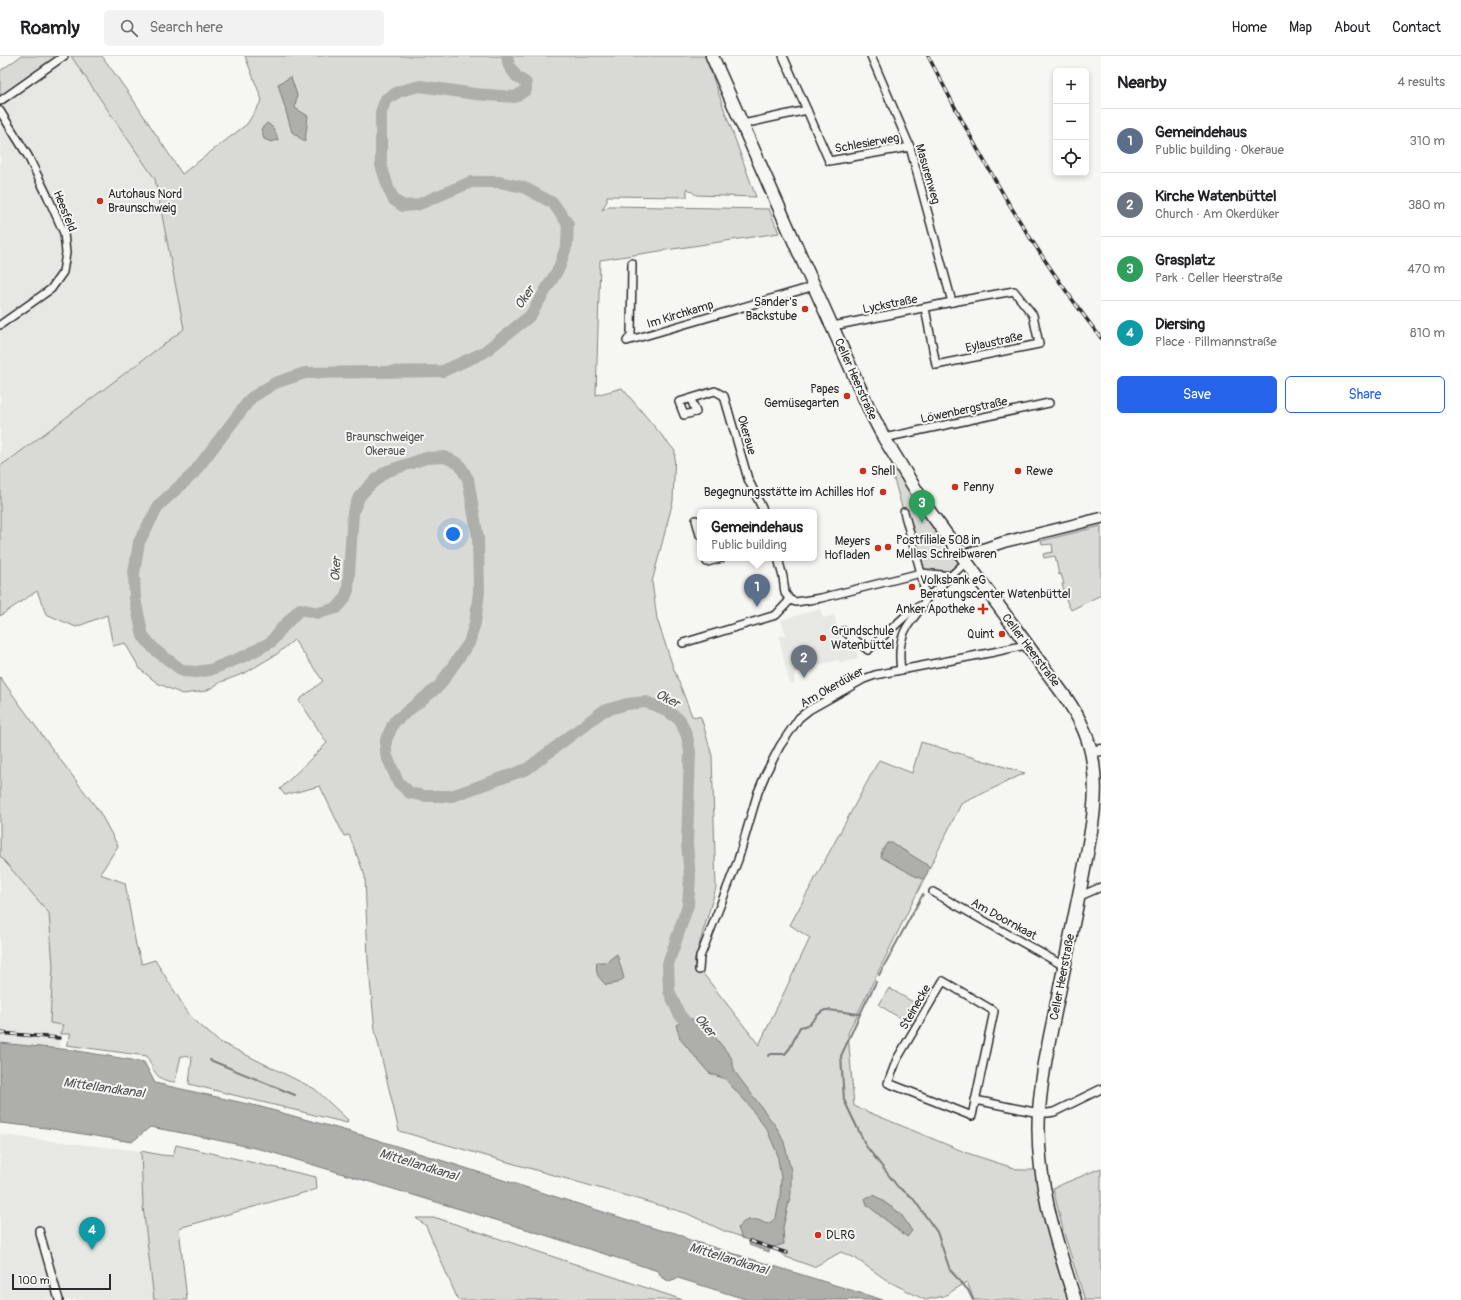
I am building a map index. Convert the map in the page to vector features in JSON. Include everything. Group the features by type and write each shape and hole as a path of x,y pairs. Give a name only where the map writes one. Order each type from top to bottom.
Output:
{"main road":[{"name":"Celler Heerstraße","path":"712,56 871,413 884,438 920,498 1076,712 1097,757 1094,810 1043,1069 1039,1113 1039,1149 1046,1204 1075,1300"},
{"path":"964,559 1000,543 1101,518"}],"street":[{"path":"0,101 64,56"},
{"path":"743,124 807,110 783,56"},
{"name":"Masurenweg","path":"871,56 910,147 952,302"},
{"name":"Schlesierweg","path":"807,110 829,161 910,147"},
{"name":"Heesfeld","path":"0,111 28,156 47,195 64,233 66,253 63,272 51,289 0,325"},
{"name":"Im Kirchkamp","path":"632,263 631,335 627,341 815,286"},
{"name":"Eylaustraße","path":"925,308 936,365 1039,344 1033,315 1014,291 952,302"},
{"name":"Lyckstraße","path":"833,326 952,302"},
{"name":"Okeraue","path":"691,399 715,391 724,396 748,479 763,509"},
{"name":"Löwenbergstraße","path":"884,438 1049,403"},
{"path":"901,670 899,660 902,638 906,628 925,601 921,572 904,512"},
{"path":"844,631 868,650 952,576 964,559"},
{"path":"779,561 785,593 790,600 796,602 821,598 921,572 952,576"},
{"path":"683,643 776,615 790,600"},
{"name":"Am Okerdüker","path":"699,970 700,958 738,860 752,808 766,773 799,718 809,710 864,679 901,670 1026,645"},
{"path":"1078,897 1101,887"},
{"name":"Am Doornkaat","path":"933,892 1064,966"},
{"name":"Steinecke","path":"943,981 994,1011 975,1100 972,1116 888,1084 897,1059 943,981"},
{"path":"975,1100 1039,1113 1048,1113 1054,1112 1101,1089"},
{"path":"39,1230 59,1300"}],"shaded area":[{"path":"70,56 155,179 184,329 0,466 0,107"},
{"name":"Grundschule Watenbüttel","path":"820,609 823,618 834,615 844,650 855,647 858,658 840,663 839,660 818,665 817,660 812,661 814,673 795,672 794,683 790,684 779,636 786,635 781,620"},
{"path":"0,856 49,913 53,966 51,1023 63,1025 60,1034 59,1048 0,1043"},
{"path":"0,1135 141,1151 143,1206 154,1300 0,1300"}],"green space":[{"path":"21,56 69,56 0,107 0,71"},
{"name":"Braunschweiger Okeraue","path":"71,56 102,56 132,98 182,174 247,124 262,100 245,56 705,56 756,197 696,195 687,188 687,197 607,196 607,201 602,210 609,206 769,209 779,233 600,260 596,395 622,388 675,451 673,501 652,582 657,619 673,667 692,716 701,717 712,756 716,888 694,962 759,1045 810,938 790,925 879,760 912,773 921,742 1025,773 961,804 848,1033 854,1106 967,1153 1020,1170 1036,1170 1070,1300 974,1300 967,1282 944,1296 925,1300 888,1281 855,1258 841,1252 814,1267 786,1257 772,1247 724,1231 686,1213 399,1131 375,1030 368,961 365,876 349,835 344,836 320,786 285,795 280,789 327,743 299,700 323,681 294,640 277,654 245,673 221,682 206,691 182,694 157,683 140,669 125,643 113,646 107,615 76,627 46,614 37,591 0,616 0,466 184,329 155,179","holes":["874,1195 901,1214 890,1222 880,1216"]},
{"path":"891,451 966,562 952,576 921,573 893,476"},
{"path":"1101,526 1101,595 1071,610 1062,584 1064,584 1061,574 1059,575 1055,556 1044,558 1043,554 1053,552 1052,544 1042,545 1041,541"},
{"path":"0,677 99,811 118,846 100,874 125,883 136,945 142,964 155,960 190,1016 218,1041 315,1089 348,1120 347,1123 189,1084 192,1057 181,1056 175,1082 159,1077 154,1071 147,1056 66,1045 71,1034 60,1034 63,1025 50,1023 53,966 49,913 0,856"},
{"path":"889,988 923,1008 913,1026 879,1005"},
{"path":"176,1145 316,1177 317,1189 179,1228 187,1300 154,1300 143,1206 141,1151 173,1156"},
{"path":"1101,1168 1101,1300 1085,1300 1064,1234 1053,1188"},
{"path":"416,1218 437,1218 683,1300 458,1300 426,1226"}],"water":[{"path":"291,77 297,95 295,108 308,116 305,142 292,132 278,84"},
{"path":"267,123 274,130 278,140 271,142 264,139 261,129"},
{"path":"887,843 892,843 926,864 929,868 923,879 881,857 882,851"},
{"path":"617,954 624,978 618,983 606,985 601,980 596,970 597,962 606,962"},
{"path":"687,1018 702,1021 731,1057 735,1072 777,1128 784,1142 791,1171 791,1193 783,1228 784,1244 770,1248 769,1252 749,1245 751,1241 742,1238 738,1228 747,1220 759,1220 766,1224 771,1222 776,1217 780,1199 781,1178 777,1153 767,1130 747,1103 725,1079 709,1073 680,1039 676,1025"},
{"name":"Mittellandkanal","path":"0,1043 72,1050 144,1062 155,1083 261,1107 365,1136 663,1231 676,1233 687,1239 883,1300 748,1300 678,1278 669,1281 662,1278 658,1271 529,1230 264,1150 150,1127 132,1142 46,1128 0,1123"},
{"path":"874,1195 901,1214 912,1231 907,1237 867,1205 865,1198"}],"waterway":[{"name":"Oker","path":"507,56 509,66 517,77 526,83 526,90 515,97 475,94 420,86 400,91 386,99 381,112 381,165 389,190 394,200 403,206 417,205 471,182 499,182 523,187 553,203 568,224 567,244 559,268 530,316 483,353 443,371 305,373 275,383 251,398 193,474 159,505 139,542 134,573 135,599 143,636 155,650 183,671 196,672 210,670 247,655 271,642 300,609 318,613 337,608 344,600 348,590 353,512 359,497 370,485 385,472 426,458 445,457 459,464 468,479 478,538 479,592 475,623 469,643 439,686 394,722 386,740 386,754 398,782 410,793 424,796 452,796 527,769 603,711 627,704 646,702 664,709 680,720 687,736 690,752 687,844 690,878 688,905 668,964 669,991 679,1014 695,1033"},
{"path":"879,975 923,894"},
{"path":"876,982 841,1056 844,1100 866,1146 898,1187 912,1197 937,1232 950,1270 968,1290 973,1300"},
{"path":"768,1056 771,1054 785,1054 790,1048 800,1027 812,1022 821,1012 825,1010 859,1014"},
{"path":"210,1060 295,1095"}],"railway":[{"path":"928,56 974,143 1016,215 1071,298 1101,338"},
{"path":"0,1033 59,1038"},
{"path":"750,1241 787,1253"}],"place":[{"name":"Autohaus Nord Braunschweig","path":"100,201"},
{"name":"Sander's Backstube","path":"805,309"},
{"name":"Papes Gemüsegarten","path":"847,396"},
{"name":"Shell","path":"863,471"},
{"name":"Rewe","path":"1018,471"},
{"name":"Penny","path":"955,487"},
{"name":"Begegnungsstätte im Achilles Hof","path":"883,492"},
{"name":"Grasplatz","path":"922,523"},
{"name":"Postfiliale 508 in Mellas Schreibwaren","path":"888,547"},
{"name":"Meyers Hofladen","path":"878,548"},
{"name":"Volksbank eG Beratungscenter Watenbüttel","path":"912,587"},
{"name":"Gemeindehaus","path":"757,607"},
{"name":"Anker Apotheke","path":"983,609"},
{"name":"Quint","path":"1002,634"},
{"name":"Grundschule Watenbüttel","path":"823,638"},
{"name":"Kirche Watenbüttel","path":"804,678"},
{"name":"DLRG","path":"818,1235"},
{"name":"Diersing","path":"92,1250"}]}
